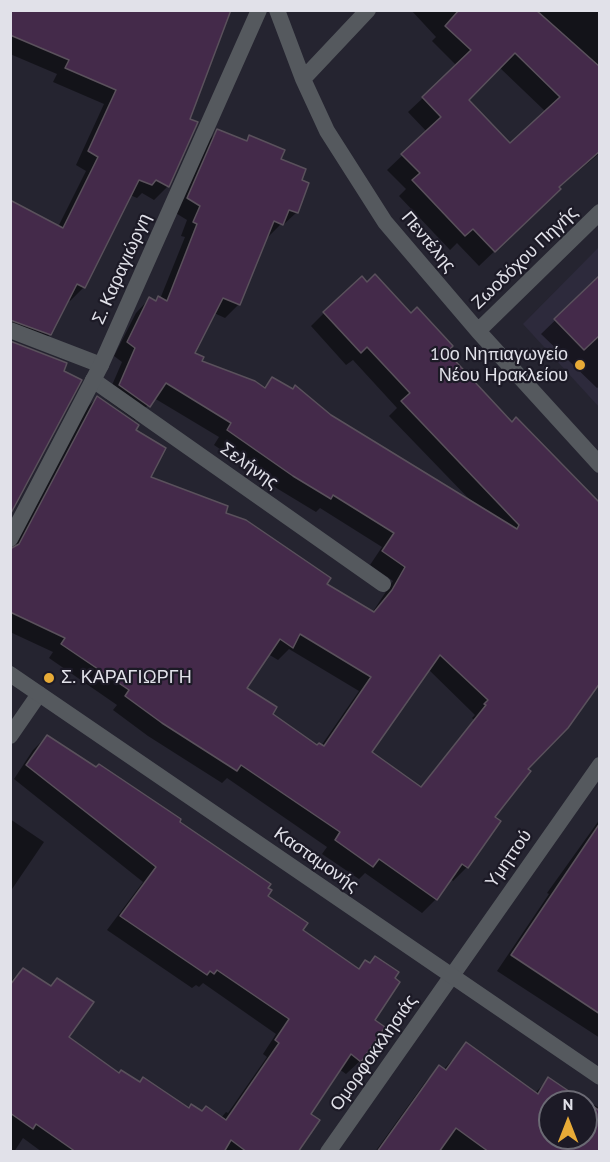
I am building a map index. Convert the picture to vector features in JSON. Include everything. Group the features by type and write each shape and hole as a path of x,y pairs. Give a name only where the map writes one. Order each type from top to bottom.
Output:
{"street":[{"name":"Σ. Καραγιώργη","path":"10,539 101,365 259,10"},
{"name":"Πεντέλης","path":"277,10 303,79 327,131 385,222 478,332 600,465"},
{"path":"303,79 368,10"},
{"name":"Ζωοδόχου Πηγής","path":"478,332 600,212"},
{"path":"10,330 101,365"},
{"name":"Σελήνης","path":"93,380 383,584"},
{"name":"Κασταμονής","path":"10,674 600,1077"},
{"path":"10,736 39,694"},
{"name":"Υμηττού","path":"451,976 600,765"},
{"name":"Ομορφοκκλησιάς","path":"328,1152 451,976"}],"shaded area":[{"name":"10ο Νηπιαγωγείο Νέου Ηρακλείου","path":"599,247 599,407 523,324"}],"building":[{"path":"10,10 231,10 190,119 198,122 169,187 156,180 152,185 139,180 85,288 77,284 51,335 10,320 10,200 63,228 98,157 88,151 116,90 65,68 69,60 10,35"},
{"path":"459,10 536,10 600,67 600,151 559,187 561,189 495,252 473,229 465,236 412,180 420,173 401,154 441,117 422,97 471,50 445,26","holes":["515,53 560,97 510,143 469,100"]},
{"path":"217,129 247,141 249,135 285,150 281,159 306,169 302,180 309,183 298,213 289,210 283,225 274,221 240,305 223,298 195,353 204,357 202,361 255,381 265,388 272,377 293,389 295,385 331,415 517,529 519,525 401,401 410,393 367,347 361,353 323,312 362,276 367,282 375,274 411,313 417,307 453,346 447,352 512,422 516,417 600,503 600,683 568,728 528,769 531,771 495,817 501,821 468,868 462,864 437,900 379,859 373,867 335,840 340,832 241,765 237,771 162,723 125,696 129,690 61,644 65,638 10,612 10,549 19,544 97,396 139,425 136,430 166,448 151,477 228,506 226,513 246,520 331,578 327,584 374,612 392,590 405,567 382,551 394,533 333,495 331,499 293,476 227,430 231,423 166,383 150,407 119,385 135,348 127,342 149,297 156,301 158,296 167,301 197,224 193,222 200,206 187,198","holes":["300,634 371,677 324,746 319,743 317,745 273,714 277,707 247,688 280,639 293,648","440,655 488,700 421,787 372,752"]},
{"path":"600,275 600,335 584,350 554,319"},
{"path":"10,341 67,363 64,371 82,380 10,515"},
{"path":"47,735 96,767 99,764 181,819 180,822 271,884 268,888 272,890 268,896 308,923 303,930 359,969 365,960 370,963 375,956 399,972 395,978 400,982 375,1020 385,1027 361,1062 351,1054 311,1114 320,1120 298,1152 247,1152 231,1140 224,1152 76,1152 36,1124 33,1129 10,1113 10,985 23,968 51,986 57,978 94,1002 69,1037 119,1073 121,1070 140,1082 143,1077 189,1108 191,1104 202,1111 206,1106 226,1120 279,1043 275,1040 289,1019 217,970 214,974 210,971 207,975 120,916 156,867 26,765"},
{"path":"600,823 600,1014 511,955"},
{"path":"466,1042 538,1094 538,1150 598,1150 598,1110 600,1111 600,1152 489,1152 456,1128 439,1152 377,1152 439,1065 446,1070"},
{"path":"548,1077 567,1090 540,1090"}],"place":[{"name":"10ο Νηπιαγωγείο Νέου Ηρακλείου","path":"580,365"},
{"name":"Σ. ΚΑΡΑΓΙΩΡΓΗ","path":"49,678"}]}
